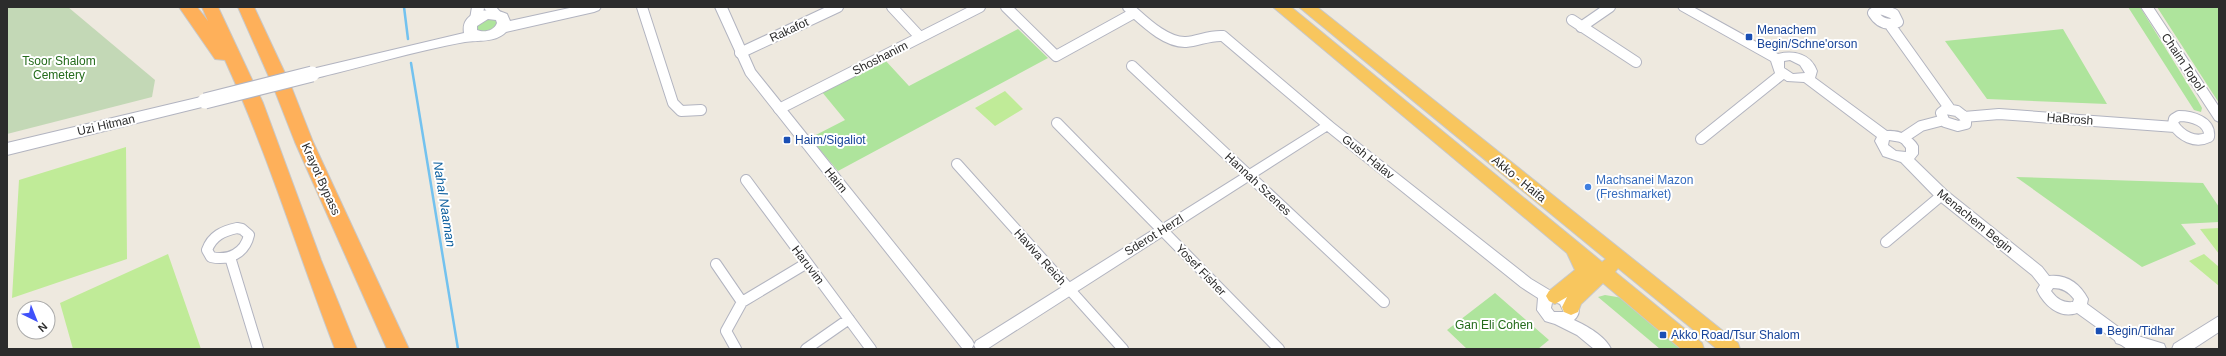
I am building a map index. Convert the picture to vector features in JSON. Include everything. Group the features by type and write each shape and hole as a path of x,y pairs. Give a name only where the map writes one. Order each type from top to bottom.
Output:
{"highway":[{"path":"187,7 212,41 262,125"},
{"path":"210,7 254,103 310,260 346,349"},
{"name":"Krayot Bypass","path":"246,7 282,86 304,142 398,349"},
{"path":"258,7 282,86"},
{"name":"Akko - Haifa","path":"1282,7 1625,293 1695,349"},
{"name":"Akko - Haifa","path":"1307,7 1731,349"},
{"path":"1549,299 1575,282 1583,272 1582,262 1571,248"},
{"path":"1567,314 1582,292 1603,274 1612,260 1609,252"},
{"path":"1582,292 1599,286 1625,293"}],"main road":[{"path":"497,16 557,7"},
{"path":"497,16 488,36 475,22 486,14 497,16 594,7"},
{"name":"Uzi Hitman","path":"7,149 397,53 475,22"},
{"path":"2179,348 2219,323"},
{"path":"2132,346 2158,349"}],"street":[{"name":"Haim","path":"721,7 740,53 750,72 973,347"},
{"name":"Rakafot","path":"740,53 838,7"},
{"path":"892,7 920,37"},
{"name":"Shoshanim","path":"779,109 980,7"},
{"path":"1006,7 1056,56 1131,10"},
{"path":"1581,27 1610,7"},
{"path":"1684,7 1779,60 1790,56 1802,60 1811,71 1807,78"},
{"name":"Chaim Topol","path":"2147,7 2219,117"},
{"path":"641,8 673,103 681,111 701,110"},
{"path":"1871,9 1880,9 1891,9 1898,20 1896,24 1890,25 1878,21 1873,16 1871,9"},
{"name":"Gush Halav","path":"1131,10 1174,42 1186,42 1210,34 1223,36 1328,125 1526,283 1549,299"},
{"path":"1572,20 1636,62"},
{"path":"1890,25 1950,109 1964,116 1966,121 1962,126 1954,126 1944,120 1941,113 1950,109"},
{"path":"1779,60 1777,66 1782,74 1797,80 1807,78 1885,136 1894,135 1904,138 1909,142 1913,150 1912,154 1904,157 1894,156 1884,149 1881,141 1885,136"},
{"name":"Hannah Szenes","path":"1132,66 1384,302"},
{"path":"1701,139 1782,74"},
{"name":"HaBrosh","path":"1964,116 1999,114 2175,128"},
{"path":"2179,116 2186,116 2200,121 2214,132 2208,138 2197,140 2186,136 2175,128 2174,119 2179,116"},
{"path":"1904,138 1921,126 1944,120"},
{"name":"Yosef Fisher","path":"1057,123 1279,349"},
{"name":"Sderot Herzl","path":"973,347 1069,289 1328,125"},
{"name":"Menachem Begin","path":"1904,157 1942,195 2037,271 2047,284"},
{"name":"Haviva Reich","path":"957,164 1123,349"},
{"name":"Haruvim","path":"746,180 871,349"},
{"path":"1886,242 1942,195"},
{"path":"230,257 258,349"},
{"path":"736,349 726,331 742,302 807,263"},
{"path":"716,264 742,302"},
{"path":"2060,282 2070,286 2081,299 2079,306 2070,309 2053,303 2044,290 2047,284 2060,282"},
{"path":"1567,314 1546,314 1549,299 1565,300 1567,314 1588,336 1604,349"},
{"path":"2079,306 2132,346"},
{"path":"806,349 849,319"}],"green space":[{"name":"Tsoor Shalom Cemetery","path":"7,7 68,7 155,80 152,97 7,134"},
{"path":"2128,7 2140,7 2197,99 2202,108 2201,112 2194,110"},
{"path":"2157,7 2219,7 2219,103"},
{"path":"494,17 499,24 492,31 477,32 474,25 479,20"},
{"path":"1018,29 1048,58 838,171 810,138 845,120 822,92 885,60 909,86"},
{"path":"2063,29 2107,104 1987,99 1945,41"},
{"path":"1005,91 1023,109 995,126 975,108"},
{"path":"126,147 127,259 12,298 19,180"},
{"path":"2016,177 2203,183 2219,207 2219,222 2181,224 2196,244 2142,267"},
{"path":"2219,228 2219,254 2200,229"},
{"path":"168,254 201,349 73,349 60,303"},
{"path":"2204,254 2219,267 2219,286 2189,261"},
{"name":"Gan Eli Cohen","path":"1495,293 1549,340 1538,349 1467,349 1447,330"},
{"path":"1605,295 1623,298 1689,349 1660,349 1598,297"}],"waterway":[{"path":"404,7 408,39"},
{"name":"Nahal Naaman","path":"411,63 458,349"}],"place":[{"name":"Menachem Begin/Schne'orson","path":"1749,37"},
{"name":"Haim/Sigaliot","path":"787,140"},
{"name":"Machsanei Mazon (Freshmarket)","path":"1588,187"},
{"name":"Begin/Tidhar","path":"2099,331"},
{"name":"Akko Road/Tsur Shalom","path":"1663,335"}]}
